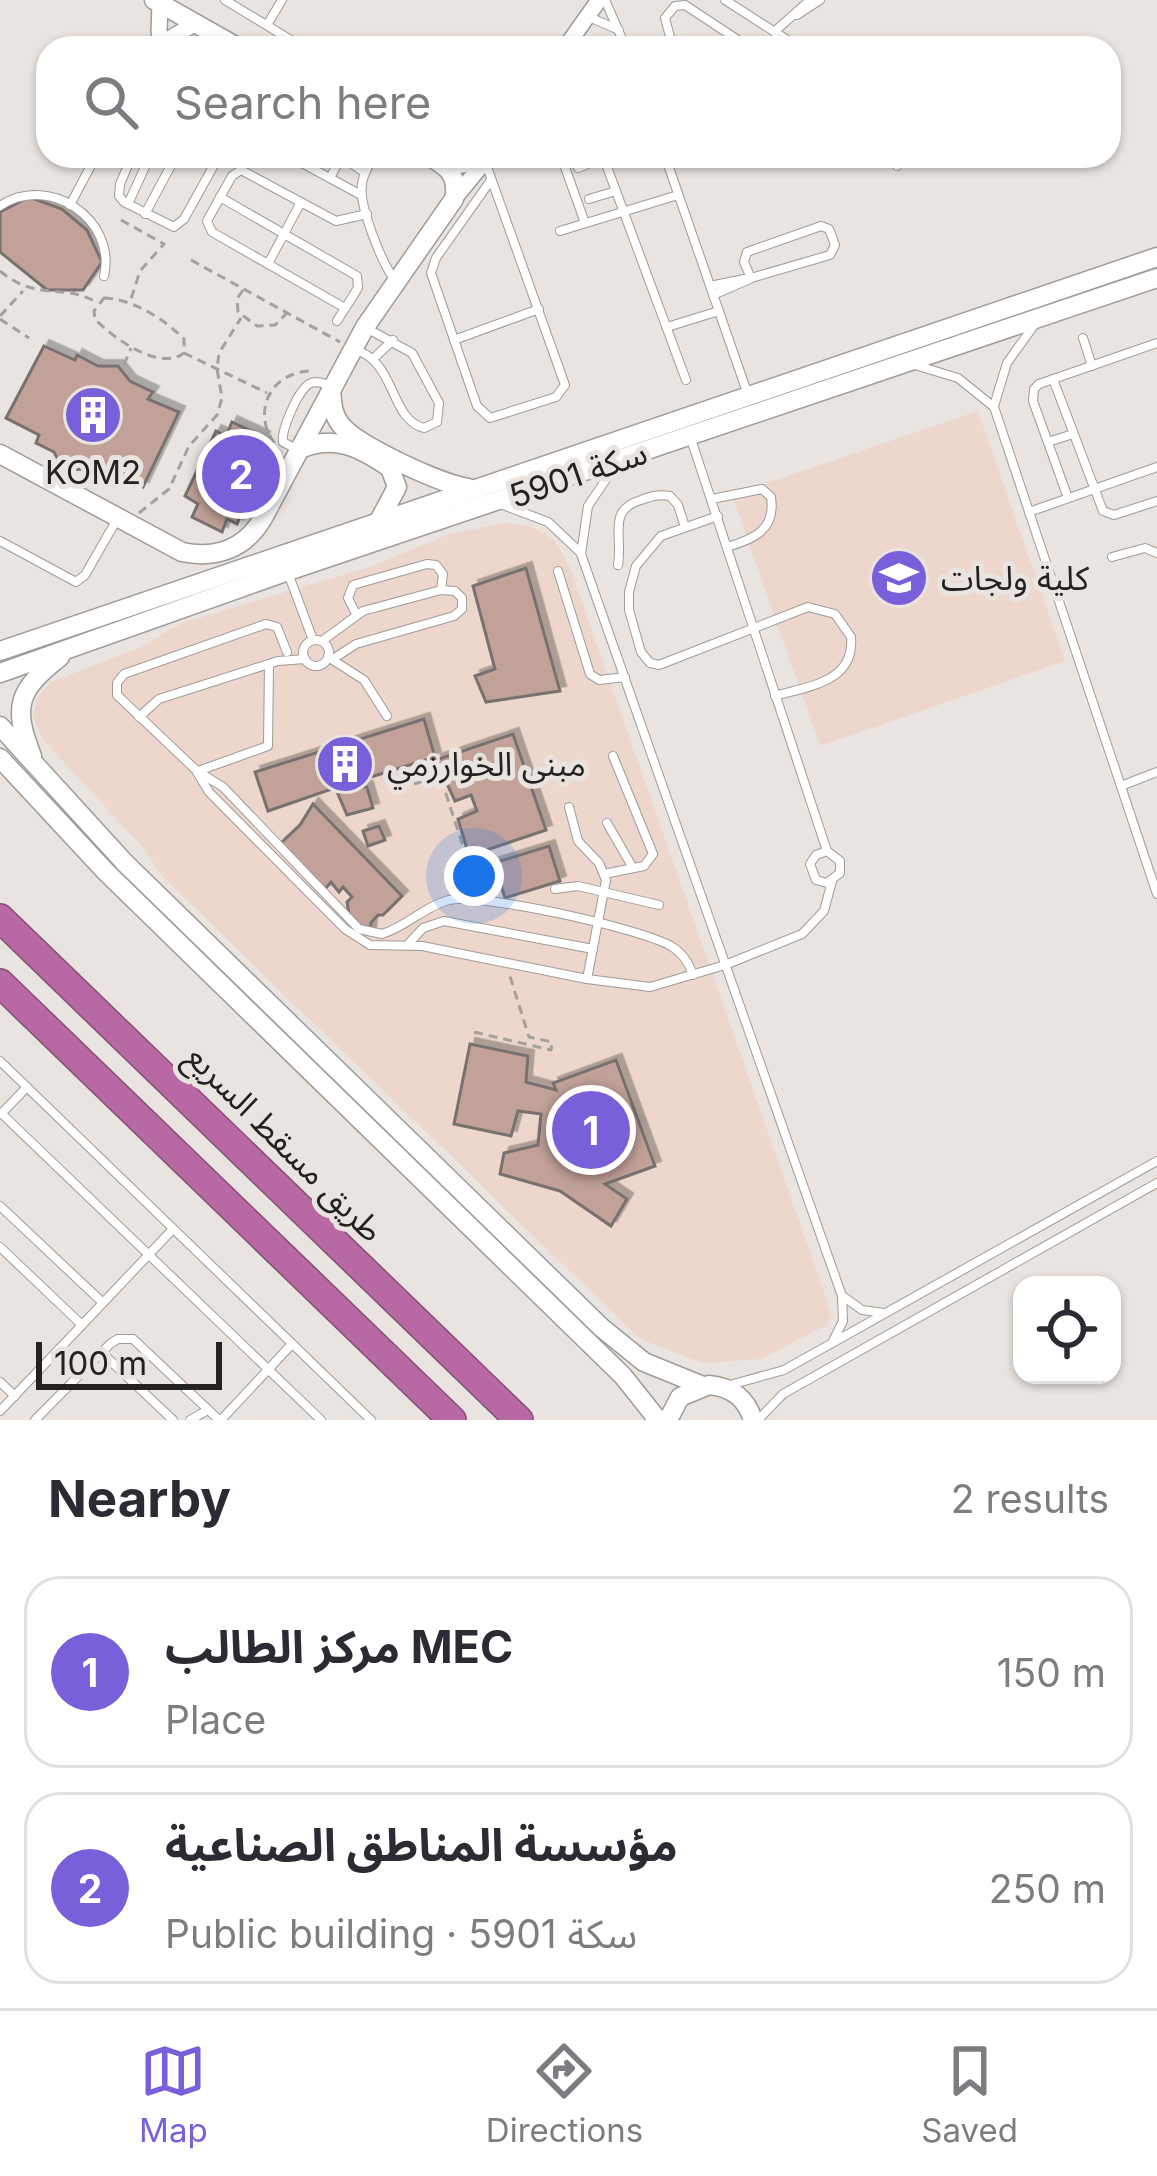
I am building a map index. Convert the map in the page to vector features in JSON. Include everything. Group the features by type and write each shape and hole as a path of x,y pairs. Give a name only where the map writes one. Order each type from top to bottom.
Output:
{"highway":[{"name":"طريق مسقط السريع","path":"0,918 519,1420"},
{"path":"0,983 452,1420"}],"street":[{"path":"573,36 602,0"},
{"path":"173,10 218,36"},
{"path":"444,168 454,177 454,199"},
{"path":"2,461 193,554 234,548 258,528 365,327 477,168"},
{"name":"سكة 5901","path":"2,649 1157,257"},
{"name":"سكة 5901","path":"0,673 1157,278"},
{"name":"سكة 5901","path":"331,386 334,412 350,433 433,479 473,488"},
{"path":"298,450 335,441 354,446 390,468 397,487 380,519"},
{"path":"36,766 20,724 23,694 34,678 70,649"},
{"path":"0,726 125,863 602,1328 644,1362 742,1398 755,1420"},
{"path":"2,760 106,872 623,1376 658,1420"},
{"path":"668,1420 680,1397 712,1386"}],"lane":[{"path":"225,0 284,36"},
{"path":"267,26 282,0"},
{"path":"602,0 622,36"},
{"path":"725,0 780,36"},
{"path":"774,32 810,0"},
{"path":"795,15 820,0"},
{"path":"670,36 665,18 670,9 685,5 732,36"},
{"path":"587,16 620,31"},
{"path":"70,205 90,168"},
{"path":"127,168 119,196 170,226 181,223 213,168"},
{"path":"128,204 144,168"},
{"path":"145,214 170,168"},
{"path":"311,168 361,195"},
{"path":"330,178 335,168"},
{"path":"358,168 365,173"},
{"path":"368,168 361,195 395,280"},
{"path":"488,168 564,379 556,397 495,417 486,416 477,406 431,278 436,258 491,180"},
{"path":"565,168 585,223"},
{"path":"607,168 686,380"},
{"path":"668,168 748,395"},
{"path":"345,308 208,228 208,218 234,173 241,170 341,222 367,214"},
{"path":"589,199 616,190"},
{"path":"0,206 30,194 70,205 88,217 102,236 104,276"},
{"path":"560,231 678,196"},
{"path":"220,197 357,276 358,288 337,321"},
{"path":"268,264 301,202"},
{"path":"712,291 830,255 835,248 830,231 819,227 747,251 744,262 751,278"},
{"path":"416,250 436,258"},
{"path":"454,340 538,309"},
{"path":"667,327 719,311"},
{"path":"994,407 1006,363 1045,315"},
{"path":"352,349 374,358 410,423 424,428 440,418 440,403 412,353 365,327"},
{"path":"1083,338 1092,365"},
{"path":"374,358 393,340"},
{"path":"1068,498 1033,397 1036,386 1157,343"},
{"path":"898,364 958,378 994,407 1157,894"},
{"path":"1053,379 1103,511 1110,515 1157,501"},
{"path":"1048,442 1073,434"},
{"path":"690,436 826,851"},
{"path":"581,554 584,522 595,492 628,457"},
{"path":"1029,512 1157,467"},
{"path":"712,499 762,489 773,502 761,533 727,547"},
{"path":"618,565 619,514 626,505 666,495 678,505 685,527"},
{"path":"489,504 534,515 560,531 581,554 842,1296 843,1321 832,1343"},
{"path":"718,516 655,541 633,574 628,610 643,656 659,665 818,607 835,614 848,628 850,656 840,673 775,696"},
{"path":"0,542 76,582 125,521"},
{"path":"1112,557 1145,548 1157,553"},
{"path":"356,614 348,598 353,585 427,563 443,574 441,590"},
{"path":"288,571 318,641 331,658 364,680 387,716"},
{"path":"558,571 590,674 599,680 625,677"},
{"path":"139,717 160,699 273,663 305,659 320,665 356,644 459,613 463,604 459,594 441,590 356,614 318,641 286,652 273,663 268,746 197,771"},
{"path":"286,652 277,628 266,624 124,674 117,683 117,695 197,771 223,787 359,929 374,934 396,929 442,902 457,899 599,921 672,946 686,959 693,975"},
{"path":"304,648 305,659"},
{"path":"604,874 650,862 652,850 613,756"},
{"path":"197,771 209,792 352,936 370,945 405,945 650,987 793,940 810,928 828,902 832,881 842,867 837,856 826,851 816,855 810,870 821,882 832,881"},
{"path":"1121,786 1157,772"},
{"path":"569,807 578,841 604,874 605,892 586,979"},
{"path":"607,823 633,868"},
{"path":"555,889 578,886 659,905"},
{"path":"405,945 423,928 444,921 593,949"},
{"path":"396,929 405,945"},
{"path":"0,1061 371,1420"},
{"path":"27,1088 1,1114 321,1420"},
{"path":"712,1386 774,1374 1157,1161"},
{"path":"755,1420 783,1394 1157,1183"},
{"path":"0,1206 102,1302"},
{"path":"0,1412 173,1228"},
{"path":"0,1247 82,1325"},
{"path":"842,1296 862,1310 886,1313"},
{"path":"35,1420 118,1339 133,1340 220,1420 292,1344"},
{"path":"101,1352 173,1420"},
{"path":"0,1382 15,1396"},
{"path":"190,1420 208,1410"}],"path":[{"path":"121,220 164,244 140,271 130,304"},
{"path":"190,260 352,349"},
{"path":"0,271 26,289 130,304 179,333 184,352 180,358 166,359 132,346 95,319 98,303"},
{"path":"91,299 104,276"},
{"path":"26,289 0,317 29,338"},
{"path":"125,521 164,495 189,446 217,416 222,398 218,369 222,345 241,318 237,299 245,289"},
{"path":"241,318 269,328 287,313"},
{"path":"124,365 132,346"},
{"path":"184,352 268,394"}],"shaded area":[{"name":"كلية ولجات","path":"978,411 1065,661 820,746 732,495"},
{"path":"505,523 544,533 555,541 569,565 823,1289 831,1316 827,1325 761,1359 703,1363 640,1339 163,877 141,845 43,740 33,716 37,698 51,682 139,648 182,623 370,567 449,534"}],"building":[{"path":"29,197 62,209 87,230 102,262 83,290 47,290 0,252 0,212"},
{"name":"KOM2","path":"44,346 75,360 77,355 98,366 118,366 130,381 153,392 148,399 179,412 143,487 111,470 107,479 87,469 67,470 54,452 36,443 39,435 6,418"},
{"path":"232,422 264,437 258,452 266,455 237,524 227,519 222,532 192,517 198,504 185,496 216,431 226,436"},
{"path":"526,568 560,691 486,702 475,676 495,669 473,586"},
{"name":"مبنى الخوارزمي","path":"424,719 435,757 358,781 367,787 373,808 347,815 338,794 345,789 343,785 268,811 255,772"},
{"path":"513,734 546,830 469,856 458,819 477,811 471,795 455,801 436,760"},
{"path":"313,804 402,896 371,923 370,933 352,933 347,902 352,897 343,887 339,892 331,882 325,889 280,844"},
{"path":"379,826 385,840 368,846 363,831"},
{"path":"549,846 560,881 505,898 494,863"},
{"path":"470,1044 528,1056 526,1082 556,1090 553,1083 616,1060 655,1166 605,1184 627,1199 611,1226 560,1191 500,1174 504,1153 538,1145 541,1114 518,1111 511,1136 454,1124"}],"place":[{"name":"KOM2","path":"93,415"},
{"name":"مؤسسة المناطق الصناعية","path":"241,474"},
{"name":"كلية ولجات","path":"899,578"},
{"name":"مبنى الخوارزمي","path":"345,764"},
{"name":"مركز الطالب MEC","path":"591,1130"}]}
